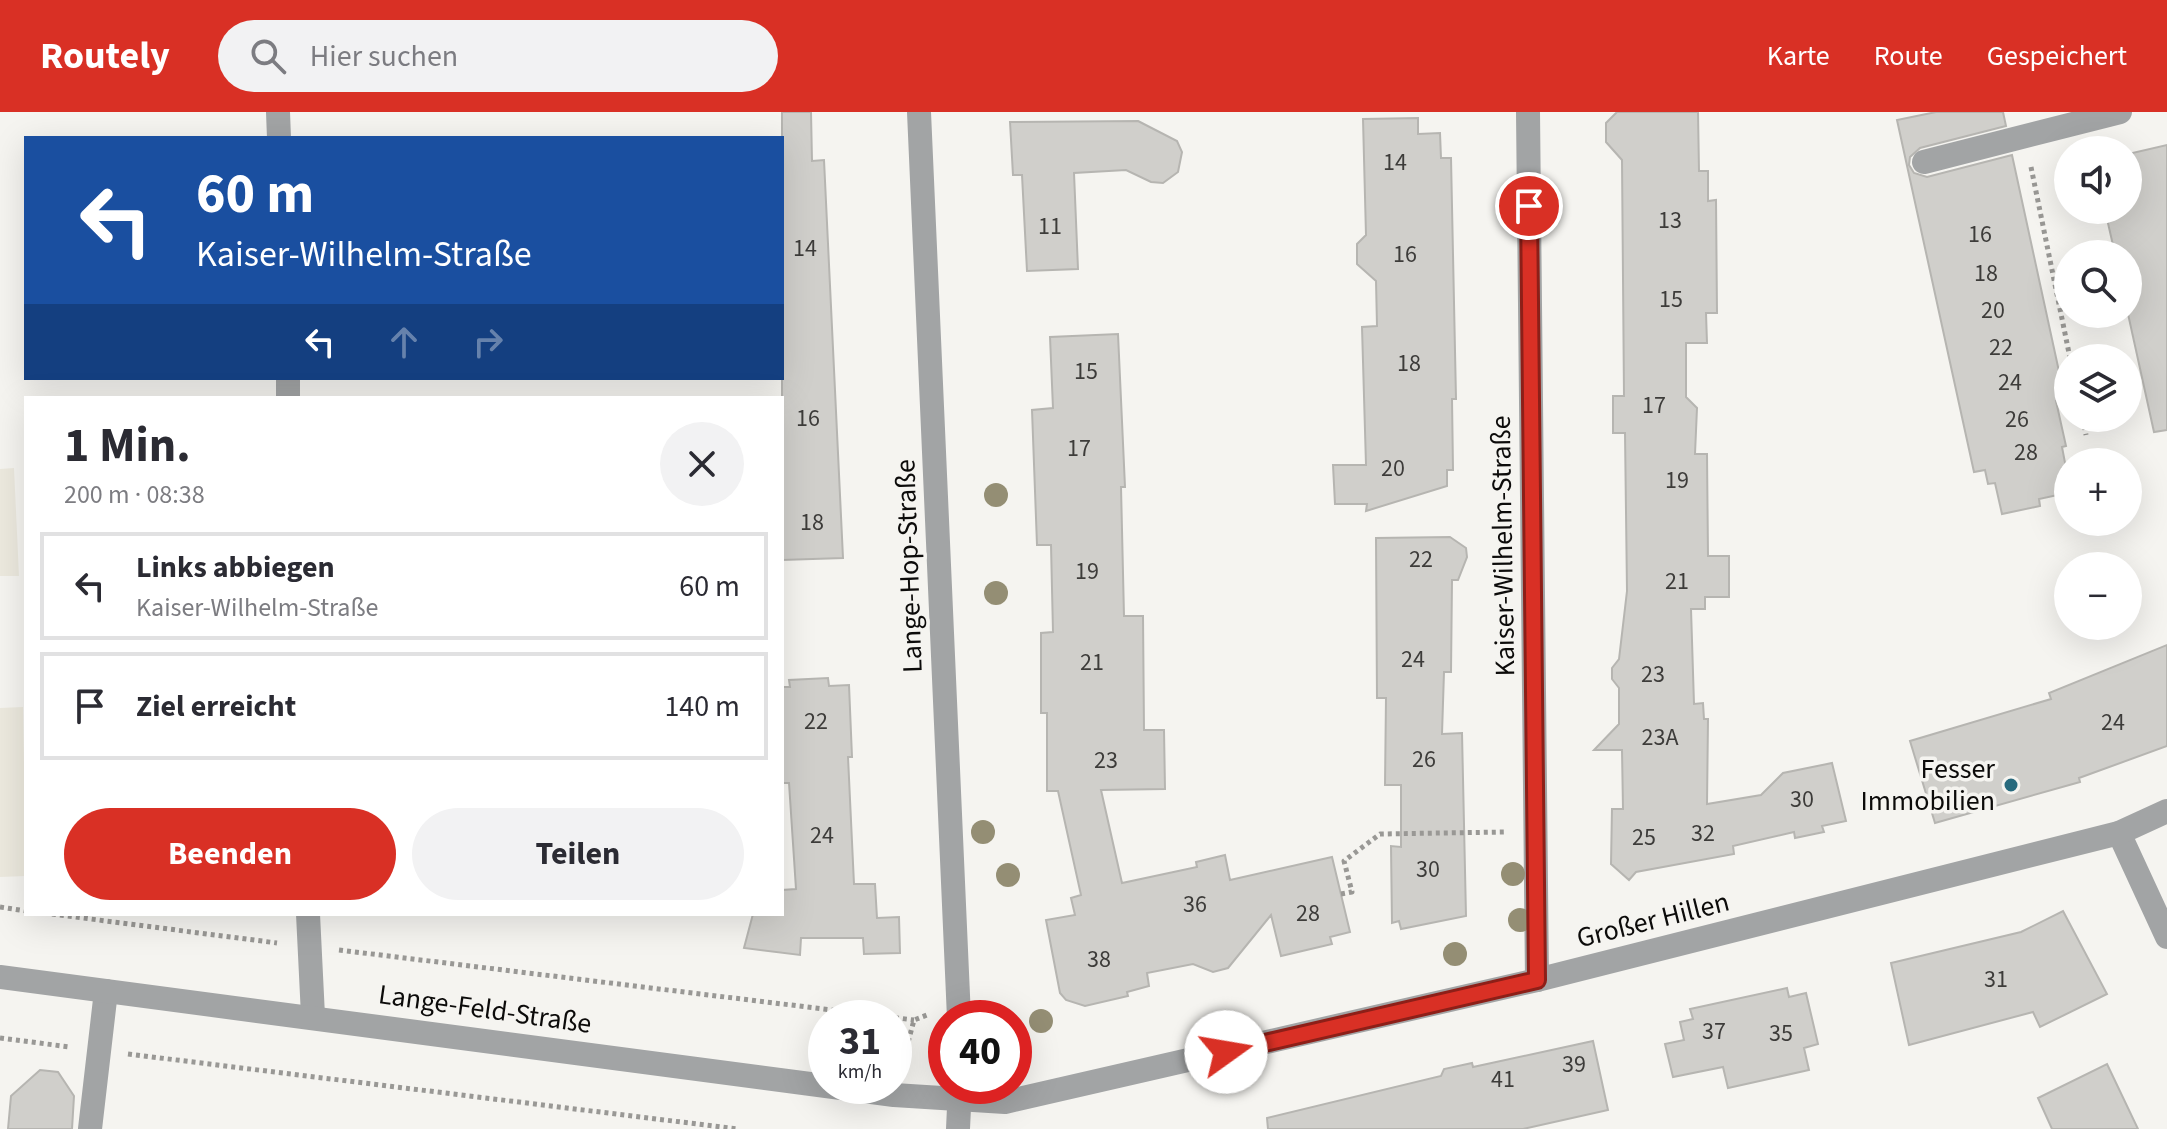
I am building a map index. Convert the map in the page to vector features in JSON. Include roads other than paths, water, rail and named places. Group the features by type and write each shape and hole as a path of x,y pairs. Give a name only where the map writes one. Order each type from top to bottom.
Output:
{"street":[{"path":"278,112 279,136"},
{"name":"Lange-Hop-Straße","path":"919,112 946,1000"},
{"name":"Kaiser-Wilhelm-Straße","path":"1528,112 1537,980"},
{"path":"1924,162 2120,112"},
{"name":"Großer Hillen","path":"1032,1096 1537,980 2119,833 2167,811"},
{"path":"2119,833 2167,937"},
{"path":"308,916 313,1016"},
{"name":"Lange-Feld-Straße","path":"0,977 894,1095 928,1094"},
{"path":"90,1129 106,991"},
{"path":"958,1129 960,1104"}],"place":[{"name":"Fesser Immobilien","path":"2011,785"}]}
